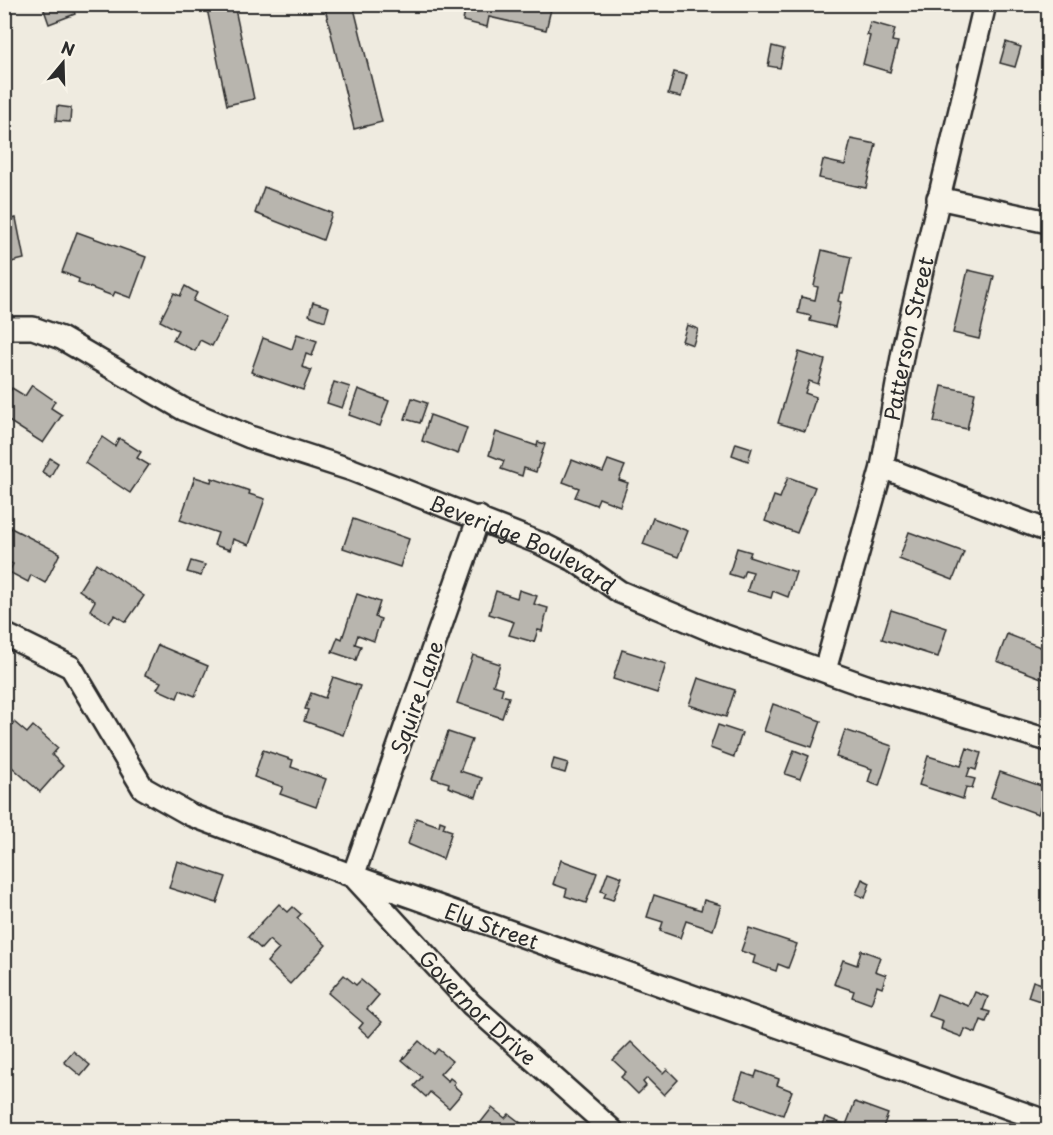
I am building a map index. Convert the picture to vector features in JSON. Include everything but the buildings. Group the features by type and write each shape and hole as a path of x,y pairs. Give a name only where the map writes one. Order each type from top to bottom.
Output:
{"street":[{"name":"Patterson Street","path":"825,670 882,467 904,346 985,4"},
{"path":"938,198 1048,222"},
{"name":"Beveridge Boulevard","path":"4,328 33,328 61,338 183,409 249,437 352,470 479,517 542,544 574,560 620,592 660,610 933,707 1048,740"},
{"path":"882,467 1048,531"},
{"name":"Squire Lane","path":"353,876 479,517"},
{"name":"Ely Street","path":"4,634 71,667 143,788 191,815 353,876 1048,1122"},
{"name":"Governor Drive","path":"353,876 471,1004 612,1131"}]}
